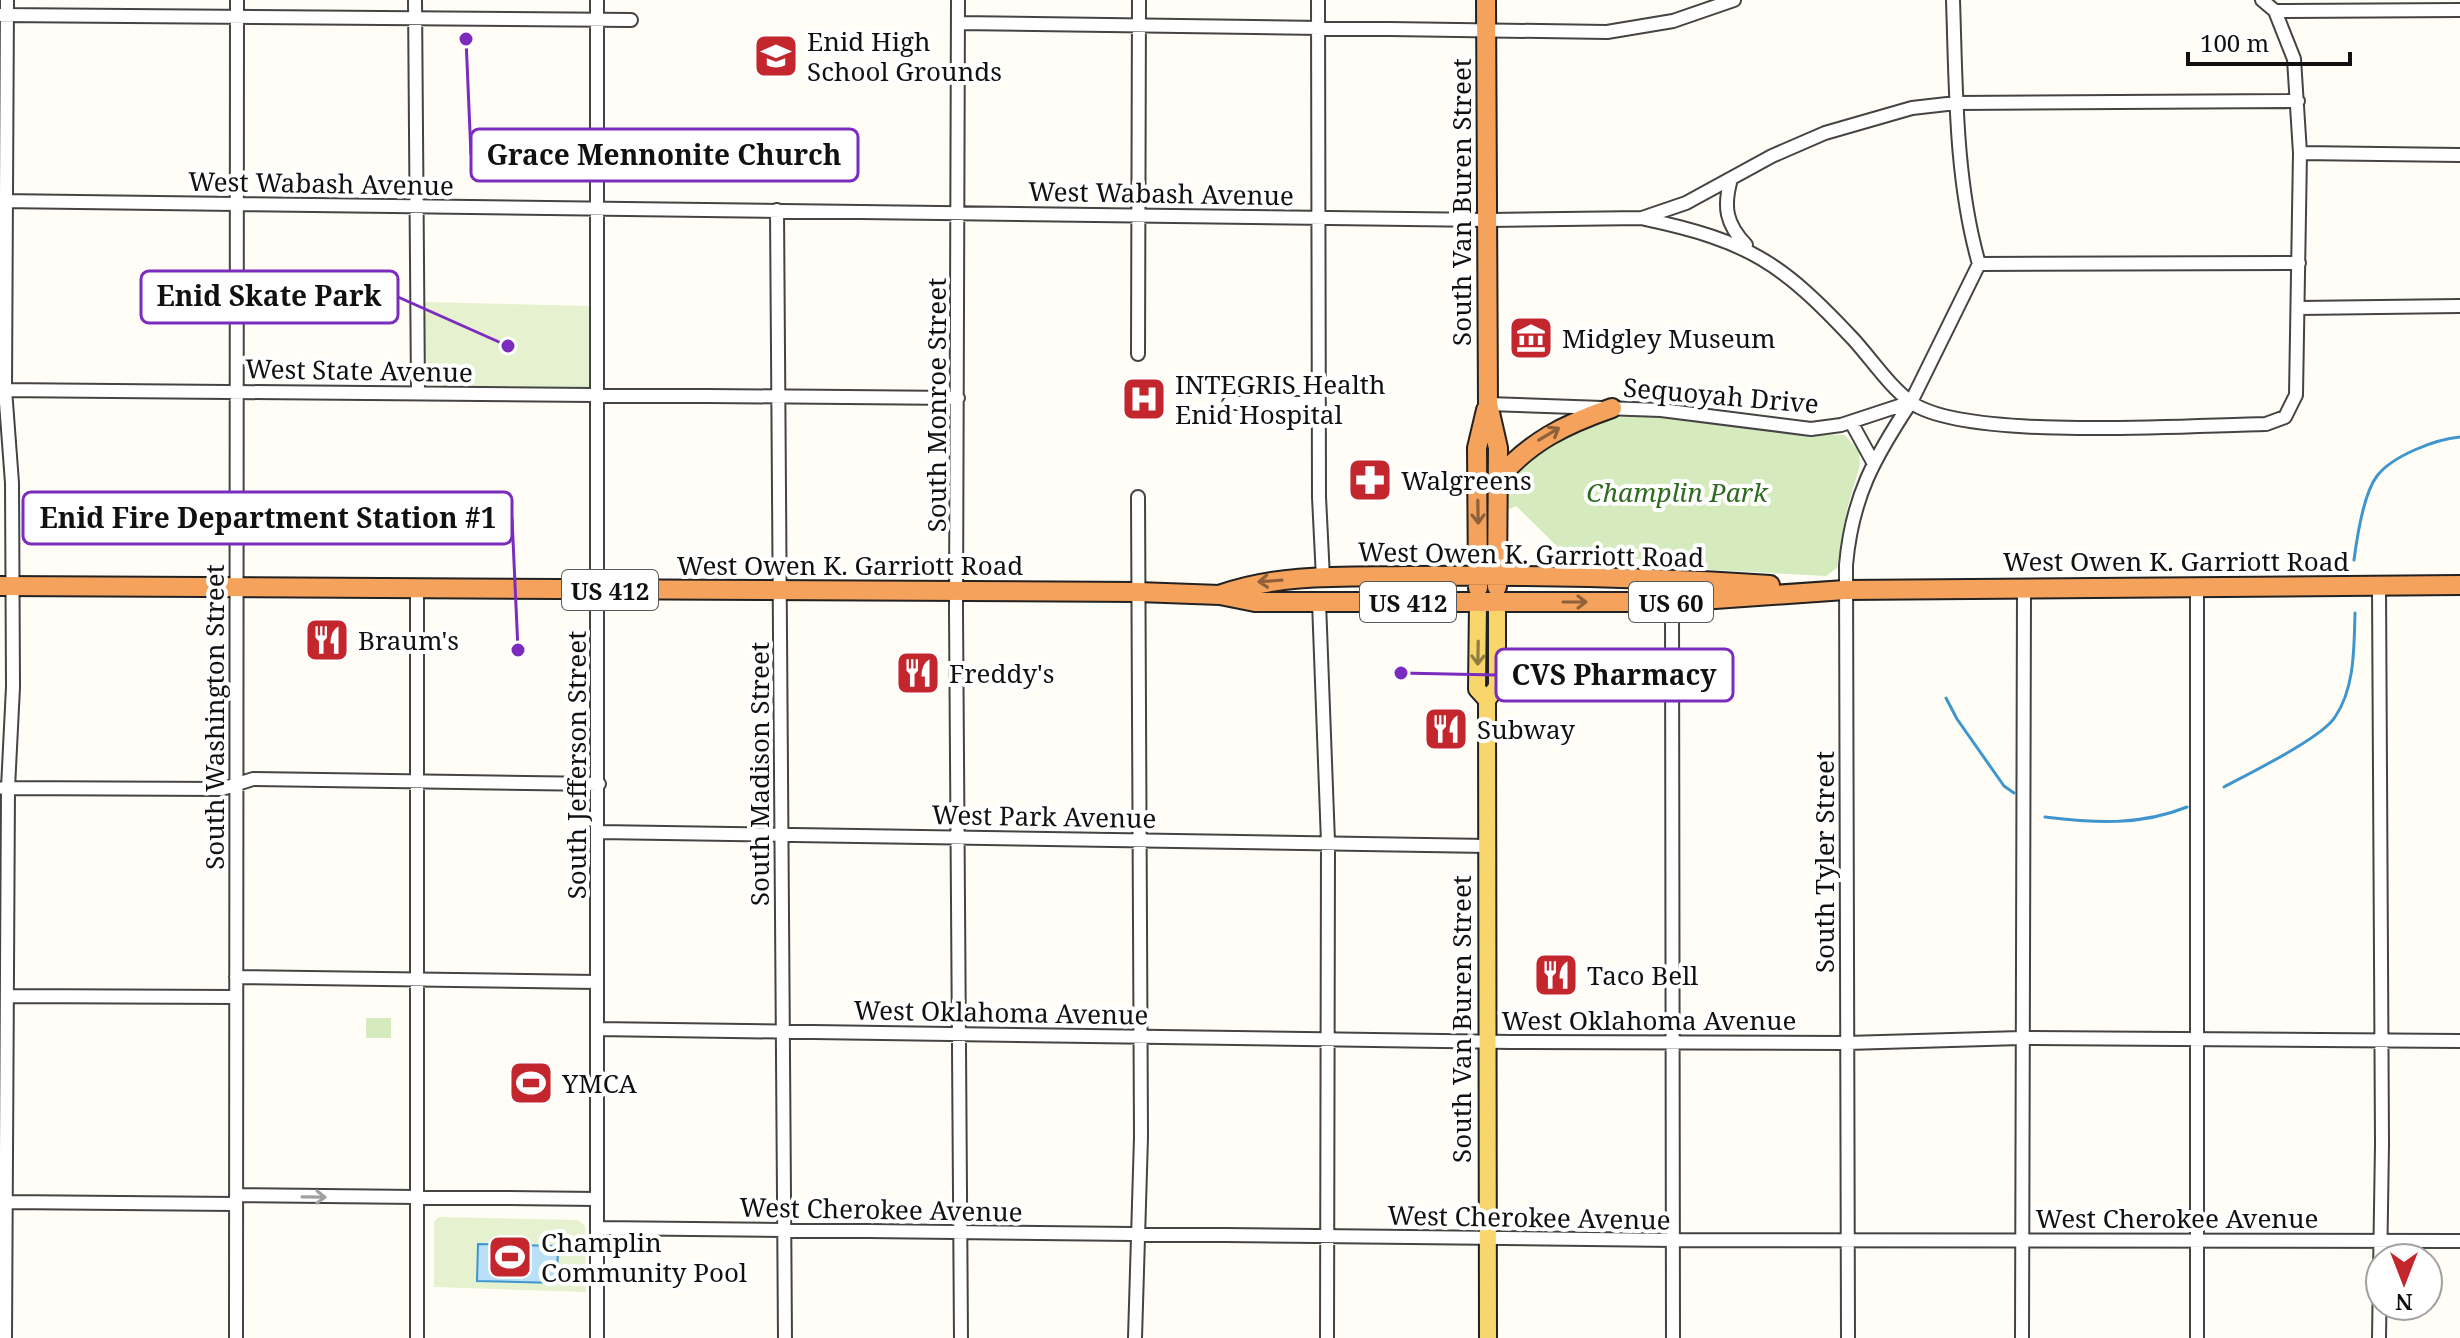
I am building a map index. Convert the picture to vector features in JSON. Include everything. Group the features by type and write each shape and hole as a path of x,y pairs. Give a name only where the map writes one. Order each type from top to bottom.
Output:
{"highway":[{"name":"South Van Buren Street","path":"1486,0 1488,404 1498,448 1497,576 1488,602"},
{"name":"South Van Buren Street","path":"1488,404 1477,448 1478,576 1488,602"},
{"path":"1497,480 1537,441 1564,425 1612,408"},
{"name":"West Owen K. Garriott Road","path":"1220,595 1258,581 1478,576 1659,578 1845,590"},
{"name":"West Owen K. Garriott Road","path":"6,586 1138,592 1220,595 1255,602 1672,602 1845,590 2460,585"}],"main road":[{"name":"South Van Buren Street","path":"1488,602 1497,687 1487,700 1488,1338"}],"street":[{"path":"5,1338 7,996 4,788 6,586 12,483 2,390 3,15 7,0"},
{"name":"South Washington Street","path":"236,1338 237,0"},
{"path":"415,0 418,393"},
{"name":"South Jefferson Street","path":"597,0 597,1338"},
{"name":"South Monroe Street","path":"958,0 961,1338"},
{"path":"1138,354 1139,0"},
{"path":"1318,0 1319,403 1323,578"},
{"path":"958,23 1582,33 1639,29 1734,0"},
{"path":"1911,402 1979,264 1969,229 1956,103 1953,0"},
{"path":"1642,218 1710,234 1750,250 1790,277 1818,302 1911,402 1938,415 2022,426 2266,424 2285,417 2296,395 2300,153 2294,59 2275,11 2262,0"},
{"path":"2275,11 2460,10"},
{"path":"3,15 631,20"},
{"name":"West Wabash Avenue","path":"4,200 1487,220 1642,218 1686,203 1825,133 1912,108 1956,103 2298,101"},
{"path":"2300,153 2460,155"},
{"path":"1731,179 1725,208 1728,222 1750,250"},
{"name":"South Madison Street","path":"777,210 785,1338"},
{"path":"1979,264 2299,263"},
{"path":"2299,308 2460,306"},
{"name":"West State Avenue","path":"2,390 958,398"},
{"name":"Sequoyah Drive","path":"1488,404 1661,410 1779,428 1811,429 1851,422 1911,402"},
{"name":"South Tyler Street","path":"1848,1338 1845,590 1849,534 1857,498 1873,462 1911,402"},
{"path":"1229,403 1319,403"},
{"path":"1851,422 1873,462"},
{"path":"1135,1338 1140,1234 1141,1037 1138,497"},
{"path":"2379,585 2382,1041 2379,1338"},
{"path":"417,587 417,1338"},
{"path":"2197,587 2197,1338"},
{"path":"2022,1338 2024,589"},
{"path":"1319,602 1328,842 1327,1338"},
{"path":"1672,602 1673,1338"},
{"path":"4,788 222,789 253,779 599,784"},
{"name":"West Park Avenue","path":"599,832 1488,846"},
{"path":"236,977 597,982"},
{"path":"7,996 236,997"},
{"name":"West Oklahoma Avenue","path":"597,1029 1488,1042 1847,1043 2021,1038 2460,1041"},
{"path":"6,1202 597,1199"},
{"name":"West Cherokee Avenue","path":"597,1228 1487,1239 2460,1241"}],"green space":[{"path":"425,302 592,306 591,387 424,386"},
{"name":"Champlin Park","path":"1625,416 1662,416 1781,434 1845,435 1859,451 1860,465 1847,509 1837,568 1826,576 1698,569 1638,559 1571,560 1516,506 1508,510 1508,476 1520,465 1547,445 1577,430"},
{"path":"366,1018 391,1018 391,1038 366,1038"},
{"name":"Champlin Community Pool","path":"439,1217 578,1220 585,1226 586,1292 434,1287 434,1222"}],"water":[{"name":"Champlin Community Pool","path":"478,1244 558,1246 557,1283 477,1281"}],"waterway":[{"path":"2354,560 2364,504 2377,476 2393,462 2415,450 2460,437"},
{"path":"2224,787 2316,735 2335,717 2350,680 2355,613"},
{"path":"1946,698 2004,786 2014,793"},
{"path":"2045,817 2082,821 2135,820 2187,807"}],"place":[{"name":"Grace Mennonite Church","path":"466,39"},
{"name":"Enid High School Grounds","path":"776,56"},
{"name":"Midgley Museum","path":"1531,338"},
{"name":"Enid Skate Park","path":"508,346"},
{"name":"INTEGRIS Health Enid Hospital","path":"1144,399"},
{"name":"Walgreens","path":"1370,480"},
{"name":"Braum's","path":"327,640"},
{"name":"Enid Fire Department Station #1","path":"518,650"},
{"name":"Freddy's","path":"918,673"},
{"name":"CVS Pharmacy","path":"1401,673"},
{"name":"Subway","path":"1446,729"},
{"name":"Taco Bell","path":"1556,975"},
{"name":"YMCA","path":"531,1083"},
{"name":"Champlin Community Pool","path":"510,1257"}]}
